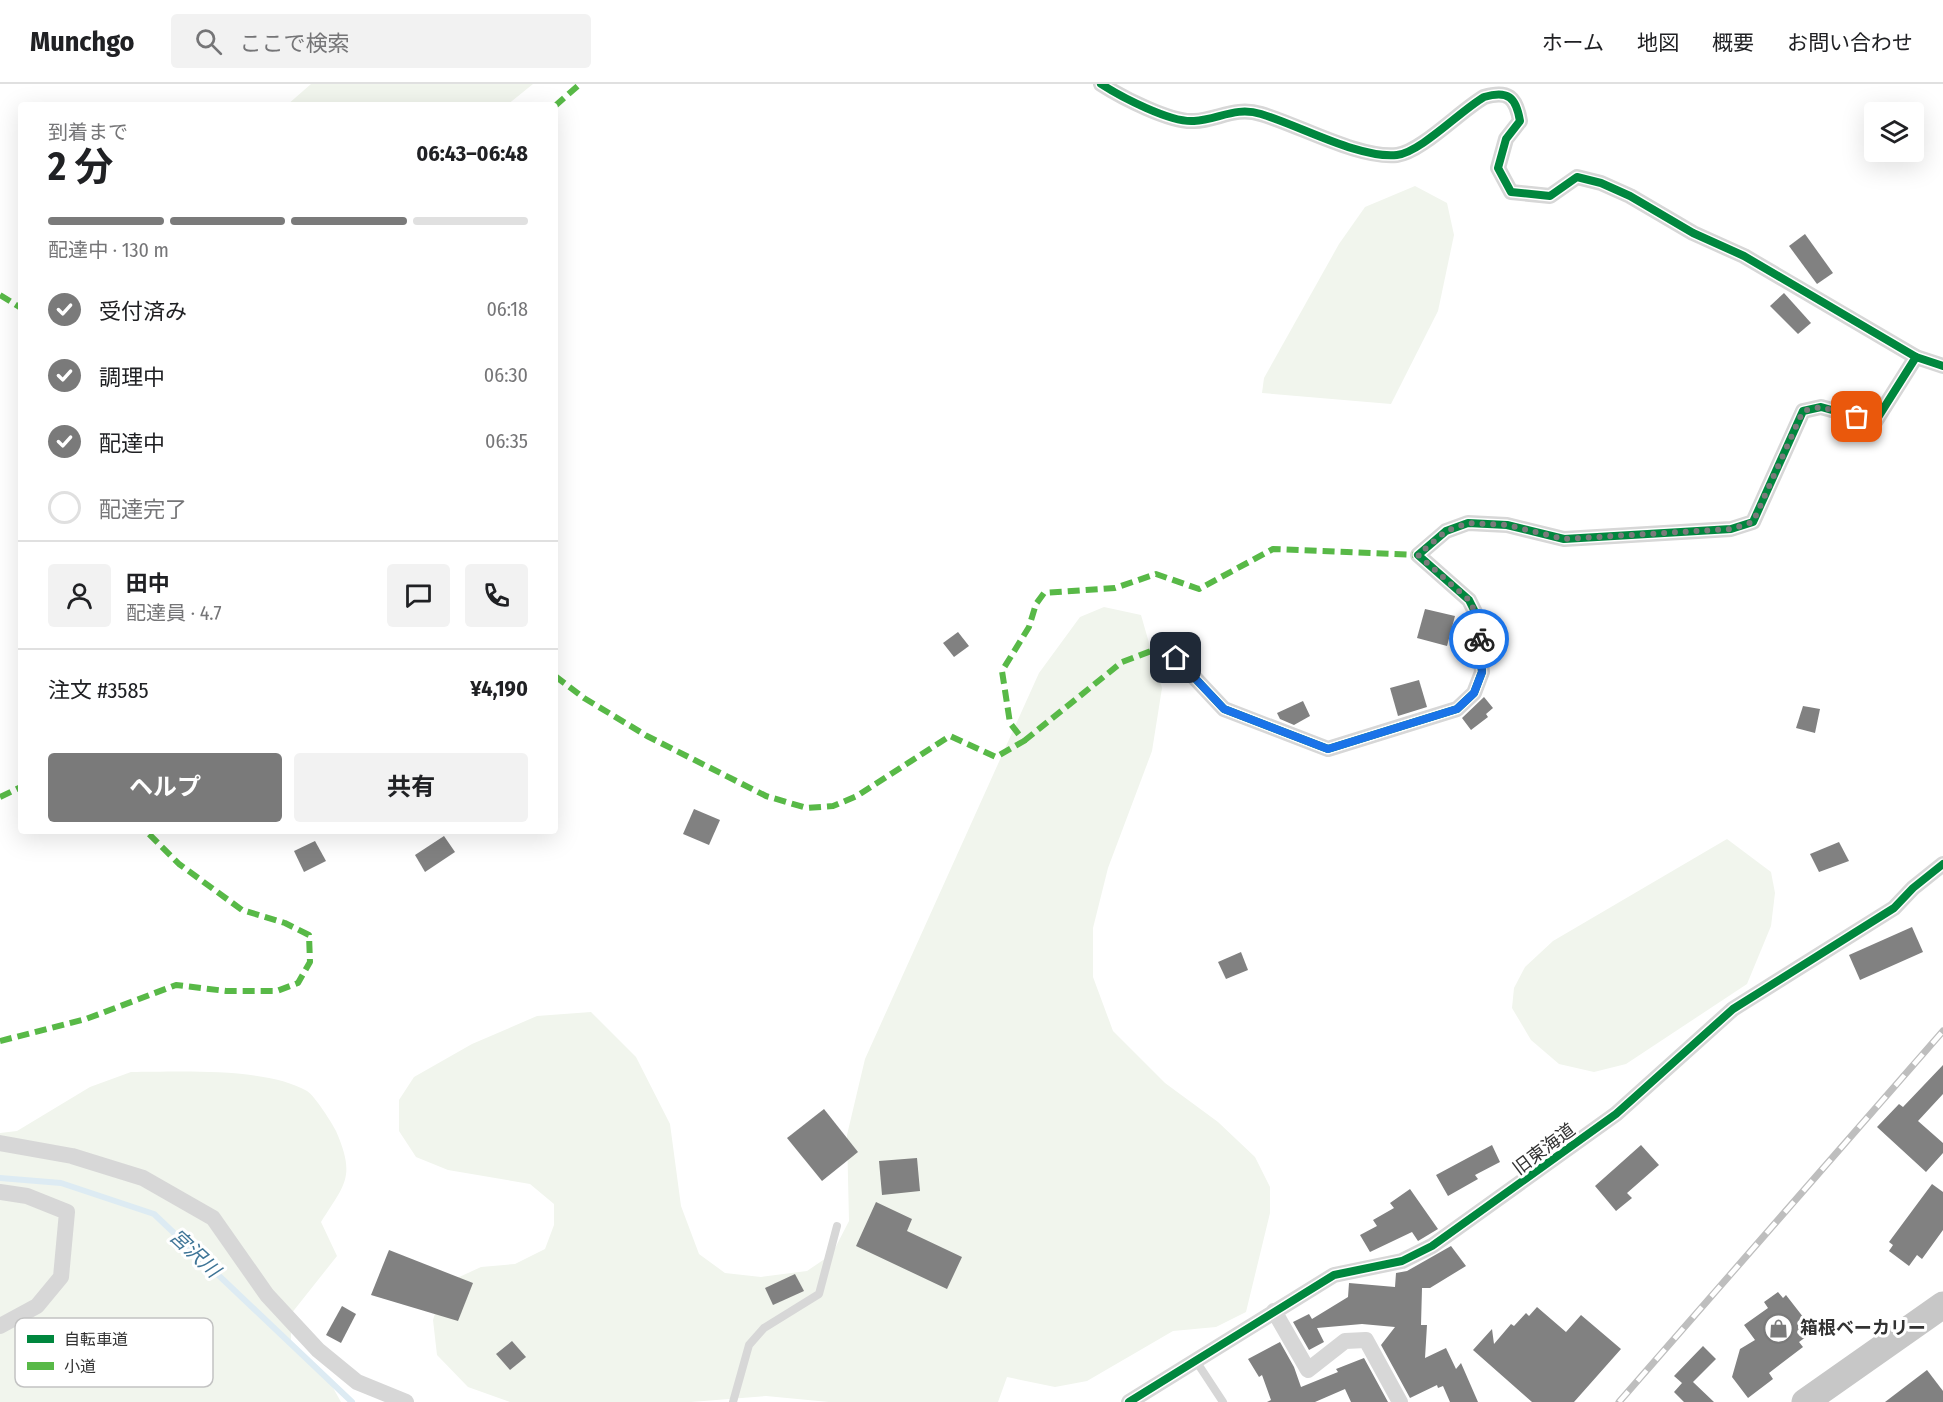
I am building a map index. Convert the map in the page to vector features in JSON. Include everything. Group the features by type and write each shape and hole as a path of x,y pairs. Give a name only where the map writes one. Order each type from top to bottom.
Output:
{"highway":[{"path":"1805,1402 1943,1305"}],"street":[{"path":"1101,84 1178,120 1195,122 1230,111 1258,113 1350,147 1379,155 1398,155 1415,149 1484,97 1495,94 1509,96 1517,105 1520,121 1506,139 1498,168 1511,192 1550,196 1577,177 1601,183 1630,196 1693,233 1744,256 1916,357 1943,366"},
{"path":"1176,658 1224,709 1328,749 1457,709 1474,693 1482,672 1476,614 1469,600 1418,555 1446,531 1468,523 1507,525 1564,539 1731,529 1753,522 1803,411 1821,407 1875,422 1916,357"},
{"name":"旧東海道","path":"1129,1402 1334,1275 1402,1261 1419,1254 1442,1239 1616,1114 1733,1009 1894,908 1913,888 1943,864"},
{"path":"0,1143 72,1156 143,1178 213,1218 267,1295 318,1350 357,1382 406,1402"},
{"path":"0,1191 27,1196 67,1212 61,1277 37,1306 0,1326"},
{"path":"1274,1311 1308,1370 1345,1341 1366,1340 1400,1402"}],"lane":[{"path":"733,1402 749,1345 764,1328 819,1294 837,1226"},
{"path":"1196,1361 1223,1402"}],"shaded area":[{"path":"311,84 533,84 511,102 290,102"},
{"path":"1415,186 1447,203 1454,235 1438,311 1391,404 1262,393 1264,378 1339,244 1365,207"},
{"path":"1104,607 1141,615 1162,688 1152,751 1108,868 1093,928 1093,977 1113,1031 1165,1083 1218,1122 1255,1157 1270,1187 1270,1213 1246,1312 1216,1327 1173,1331 1087,1381 1055,1387 1007,1377 998,1402 829,1402 766,1396 691,1402 510,1402 468,1387 437,1355 433,1320 444,1284 481,1267 515,1264 545,1249 554,1225 554,1204 530,1184 448,1170 416,1157 399,1131 399,1100 414,1077 472,1044 537,1016 591,1012 636,1057 670,1124 681,1206 699,1254 725,1273 761,1277 807,1271 832,1254 849,1221 847,1135 865,1059 1039,673 1080,617"},
{"path":"1727,839 1771,872 1775,893 1771,926 1747,984 1626,1064 1594,1072 1559,1064 1531,1040 1512,1008 1514,988 1525,967 1553,941"},
{"path":"131,1072 222,1072 246,1074 290,1083 307,1091 314,1098 336,1131 342,1147 346,1170 342,1189 321,1222 337,1256 291,1314 291,1346 327,1377 341,1402 0,1402 0,1133 17,1131 90,1087"}],"building":[{"path":"1805,234 1833,273 1817,284 1789,246"},
{"path":"1784,293 1811,323 1798,334 1770,306"},
{"path":"1425,609 1455,616 1447,646 1417,638"},
{"path":"958,632 969,646 954,657 943,643"},
{"path":"1419,680 1427,707 1398,716 1390,688"},
{"path":"1484,697 1493,708 1486,714 1488,717 1471,730 1462,718"},
{"path":"1303,701 1310,716 1294,725 1280,719 1277,713"},
{"path":"1803,706 1820,709 1815,733 1796,728"},
{"path":"694,809 720,820 709,845 683,834"},
{"path":"444,836 455,852 425,872 415,855"},
{"path":"315,841 326,861 304,872 294,851"},
{"path":"1839,842 1849,861 1819,872 1810,854"},
{"path":"1912,927 1923,952 1860,980 1849,955"},
{"path":"1241,952 1248,970 1226,979 1218,962"},
{"path":"1943,1065 1943,1094 1918,1121 1943,1143 1943,1153 1926,1172 1877,1127 1899,1104 1903,1107"},
{"path":"824,1109 858,1152 822,1181 787,1138"},
{"path":"1492,1145 1500,1162 1475,1175 1478,1179 1448,1196 1436,1175"},
{"path":"1641,1145 1659,1165 1627,1193 1632,1198 1616,1211 1595,1186"},
{"path":"917,1158 920,1191 882,1195 879,1161"},
{"path":"1932,1184 1943,1192 1943,1230 1922,1259 1917,1255 1909,1266 1889,1251 1893,1245 1889,1242"},
{"path":"1410,1189 1438,1229 1418,1241 1412,1232 1370,1252 1360,1235 1377,1226 1373,1220 1394,1208 1390,1203"},
{"path":"876,1202 912,1219 907,1231 962,1257 947,1289 856,1246"},
{"path":"1451,1246 1466,1266 1430,1288 1422,1288 1421,1325 1427,1325 1425,1358 1446,1348 1456,1369 1461,1363 1478,1402 1450,1402 1443,1386 1438,1388 1437,1385 1410,1398 1381,1345 1395,1327 1362,1324 1317,1328 1324,1342 1309,1350 1293,1322 1309,1314 1312,1319 1348,1297 1349,1283 1395,1287 1396,1273 1407,1271"},
{"path":"389,1250 473,1283 458,1321 371,1295"},
{"path":"795,1274 804,1291 773,1305 765,1288"},
{"name":"箱根ベーカリー","path":"1778,1292 1783,1298 1786,1295 1814,1331 1799,1342 1803,1347 1769,1373 1773,1379 1748,1398 1732,1377 1740,1349 1755,1340 1744,1325 1768,1308 1764,1302"},
{"path":"342,1306 356,1314 341,1343 326,1335"},
{"path":"1537,1307 1566,1332 1581,1315 1621,1349 1574,1402 1532,1402 1473,1350 1492,1329 1494,1344 1511,1324 1514,1326 1526,1313 1529,1316"},
{"path":"512,1341 526,1357 510,1370 496,1354"},
{"path":"1280,1342 1294,1367 1301,1387 1338,1372 1336,1369 1364,1358 1388,1402 1351,1402 1345,1389 1315,1402 1267,1402 1271,1400 1262,1375 1259,1377 1248,1359"},
{"path":"1703,1346 1716,1359 1693,1382 1714,1402 1684,1402 1674,1392 1682,1383 1674,1376"},
{"path":"1927,1370 1943,1391 1943,1402 1885,1402"}],"waterway":[{"name":"宮沢川","path":"0,1178 61,1183 154,1214 352,1402"}],"railway":[{"path":"1619,1402 1943,1031"}],"marked path":[{"path":"558,103 580,84"},
{"path":"0,295 18,306"},
{"path":"558,678 584,698 647,736 766,796 807,808 833,806 857,796 950,736 996,757 1024,741 1010,723 1002,671 1029,627 1036,604 1044,593 1115,588 1156,574 1199,589 1273,549 1418,555"},
{"path":"1024,741 1122,662 1154,650 1176,658"},
{"path":"0,797 18,788"},
{"path":"0,1041 86,1019 176,985 226,991 277,991 298,983 310,962 309,935 285,923 242,910 179,864 149,834"}],"cycle path":[{"path":"1101,84 1133,102 1160,114 1184,121 1235,112 1252,112 1347,147 1382,155 1407,152 1429,139 1484,97 1505,95 1510,97 1516,106 1520,121 1506,139 1498,168 1511,192 1550,196 1577,177 1601,183 1630,196 1693,233 1744,256 1916,357 1943,366"},
{"path":"1176,658 1224,709 1328,749 1457,709 1474,693 1482,672 1476,614 1469,600 1418,555 1446,531 1468,523 1507,525 1564,539 1731,529 1753,522 1803,411 1821,407 1875,422 1916,357"},
{"path":"1129,1402 1334,1275 1402,1261 1432,1246 1616,1114 1733,1009 1894,908 1913,888 1943,864"}],"way so far":[{"path":"1479,639 1476,614 1469,600 1418,555 1446,531 1468,523 1507,525 1564,539 1731,529 1753,522 1803,411 1821,407 1857,417"}],"place":[{"name":"箱根ベーカリー","path":"1779,1328"}],"route":[{"path":"1176,658 1224,709 1328,749 1457,709 1474,693 1482,672 1479,639"}]}
